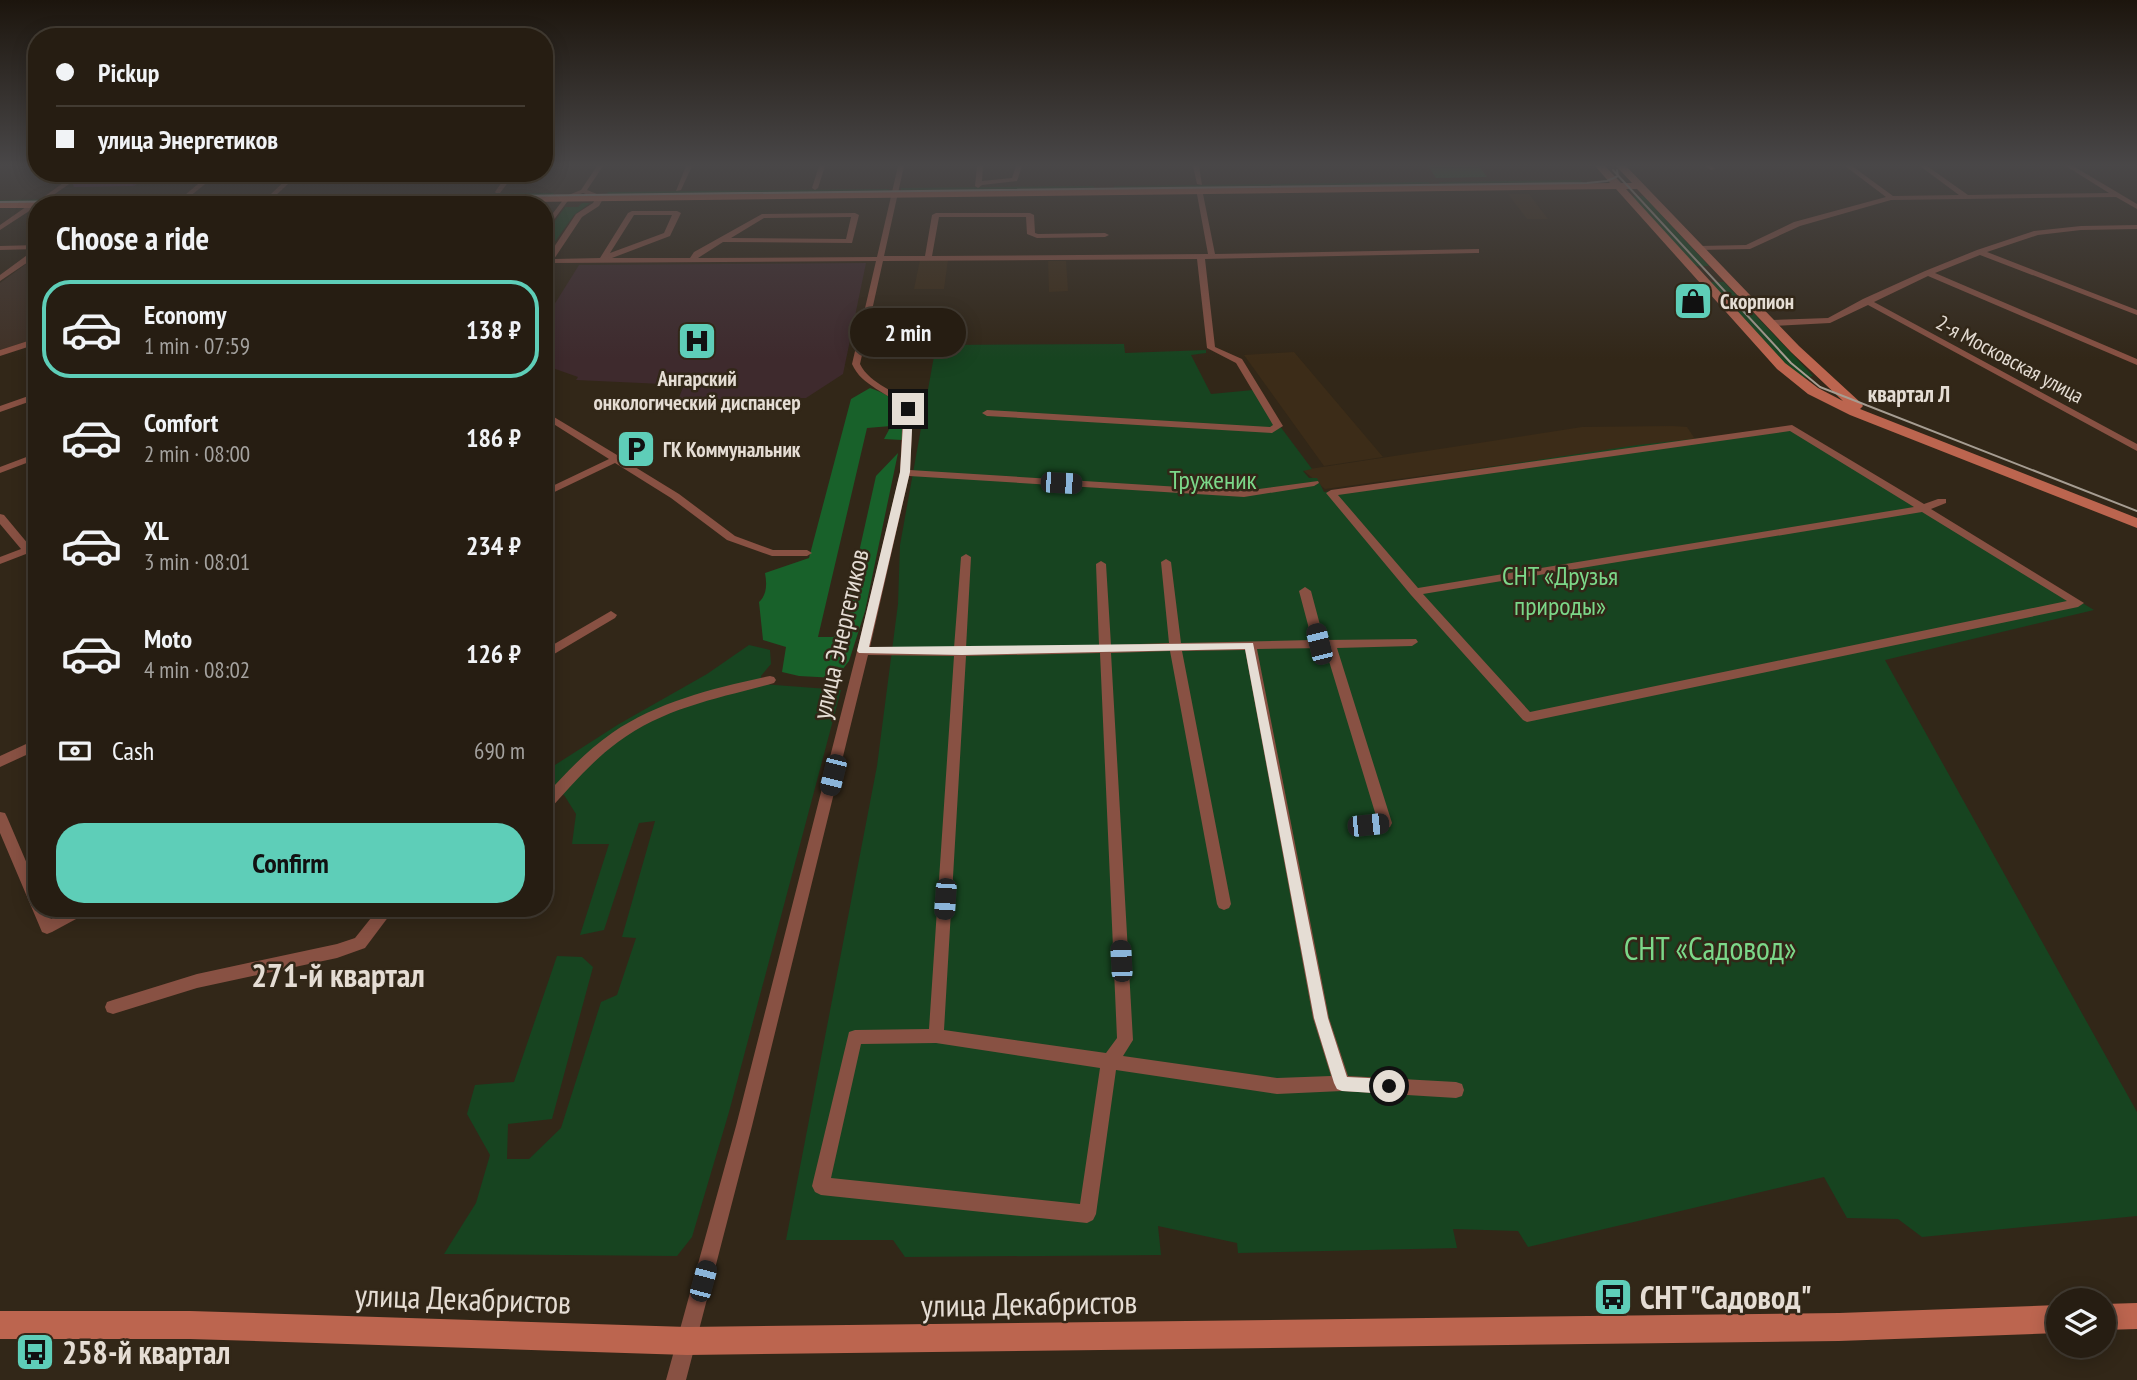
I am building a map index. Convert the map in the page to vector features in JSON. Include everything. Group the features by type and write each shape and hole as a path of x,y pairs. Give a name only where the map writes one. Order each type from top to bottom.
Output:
{"street":[{"path":"553,253 569,230"},
{"path":"603,259 621,230"},
{"path":"603,259 667,234 669,230"},
{"path":"693,259 738,230"},
{"path":"722,240 849,241 851,230"},
{"name":"улица Энергетиков","path":"676,1380 815,848 905,472 908,409 892,391 862,376 856,364 887,230"},
{"path":"928,258 933,230"},
{"path":"1031,230 1031,234 1037,236 1105,235"},
{"path":"1207,230 1212,256"},
{"path":"1659,230 1790,374 1839,405 2137,523"},
{"path":"1682,230 1811,365 1857,407 1886,424"},
{"path":"1699,248 1747,247 1783,230"},
{"path":"1771,323 1829,320 1928,273 1980,252 2044,232 2074,230"},
{"path":"0,248 28,249"},
{"path":"553,263 603,259 1201,257 1476,251"},
{"path":"1980,252 2137,313"},
{"path":"0,279 28,256"},
{"path":"987,413 1272,430 1278,426 1238,361 1211,348 1201,257"},
{"path":"1928,273 2137,362"},
{"name":"2-я Московская улица","path":"1866,301 2137,448"},
{"path":"0,353 28,344"},
{"path":"1790,374 1814,380 1817,375 1811,365"},
{"path":"0,409 28,399"},
{"path":"553,419 618,458 731,538 772,553 807,553"},
{"path":"1792,428 1921,509 2078,603 1527,717 1415,593 1331,493 1792,428"},
{"path":"553,490 618,458"},
{"path":"0,470 28,459"},
{"path":"905,472 1244,494 1314,483"},
{"path":"1415,593 1921,509 1942,501"},
{"path":"0,517 28,544"},
{"path":"0,561 28,550"},
{"path":"936,1036 966,557"},
{"path":"1166,562 1175,646 1224,904"},
{"path":"1101,564 1125,1040 1109,1063 1087,1214 821,1185 855,1037 936,1036 1109,1063 1278,1086 1342,1083 1456,1090"},
{"path":"1305,591 1385,823 1368,825"},
{"path":"553,650 611,615"},
{"path":"863,651 962,652 1412,642"},
{"path":"1250,646 1321,1018 1342,1083"},
{"path":"553,796 598,751 640,722 714,692 770,680"},
{"path":"0,762 28,748"},
{"path":"0,818 28,883"},
{"path":"42,917 47,928 67,917"},
{"path":"113,1007 208,979 337,951 359,943 381,917"},
{"path":"2116,1317 2137,1316"},
{"name":"улица Декабристов","path":"0,1325 190,1325 687,1341 1825,1327 2046,1319"}],"shaded area":[{"path":"920,260 948,260 944,289 914,289"},
{"path":"1048,261 1066,261 1068,291 1049,292"},
{"path":"28,263 28,341 0,350 0,283"},
{"name":"Ангарский онкологический диспансер","path":"866,263 843,374 806,398 678,400 684,385 576,380 578,377 553,368 553,307 579,265"},
{"path":"1294,352 1383,457 1324,466 1244,355"},
{"path":"1582,427 1687,427 1695,439 1325,489 1303,470"}],"green space":[{"path":"553,230 563,230 553,244"},
{"path":"1662,230 1676,230 1709,266 1694,266"},
{"path":"1709,282 1724,282 1813,376 1805,378 1792,373"},
{"path":"1124,344 1125,353 1206,350 1206,353 1191,355 1211,394 1253,390 1312,469 1303,471 1309,478 1317,478 1324,492 1638,445 1792,428 2094,610 1885,660 2137,1112 2137,1216 1922,1237 1898,1219 1847,1218 1824,1177 1528,1247 1518,1231 1453,1229 1457,1248 1238,1253 1237,1243 1158,1226 1161,1255 905,1257 893,1240 786,1240 877,766 898,604 900,545 936,345"},
{"path":"870,388 888,396 898,406 902,421 902,440 884,439 891,426 867,428 818,637 834,637 845,615 876,476 898,453 865,611 849,661 836,678 782,672 786,647 763,640 759,602 766,589 765,573 809,558 851,399"},
{"path":"749,645 770,650 771,664 761,676 762,684 841,690 729,1112 692,1237 677,1256 444,1254 476,1203 490,1155 467,1114 475,1085 514,1082 557,956 582,957 593,967 552,1119 508,1124 507,1159 529,1159 561,1128 601,1002 617,995 636,938 622,937 655,821 639,823 604,930 580,935 609,844 572,844 576,814 564,795 553,793 553,766 619,724 707,674"}],"tram line":[{"path":"1669,230 1791,363 1820,387 2137,511"}],"place":[{"name":"Скорпион","path":"1693,301"},
{"name":"Ангарский онкологический диспансер","path":"697,341"},
{"name":"ГК Коммунальник","path":"636,449"},
{"name":"СНТ \"Садовод\"","path":"1613,1297"},
{"name":"258-й квартал","path":"35,1352"}],"district":[{"name":"квартал Л","path":"1909,393"},
{"name":"271-й квартал","path":"338,974"}],"route":[{"path":"908,409 905,472 863,651 962,652 1250,646 1321,1018 1342,1083 1389,1086"}],"park label":[{"name":"Труженик","path":"1213,479"},
{"name":"СНТ «Друзья природы»","path":"1560,590"},
{"name":"СНТ «Садовод»","path":"1710,948"}]}
